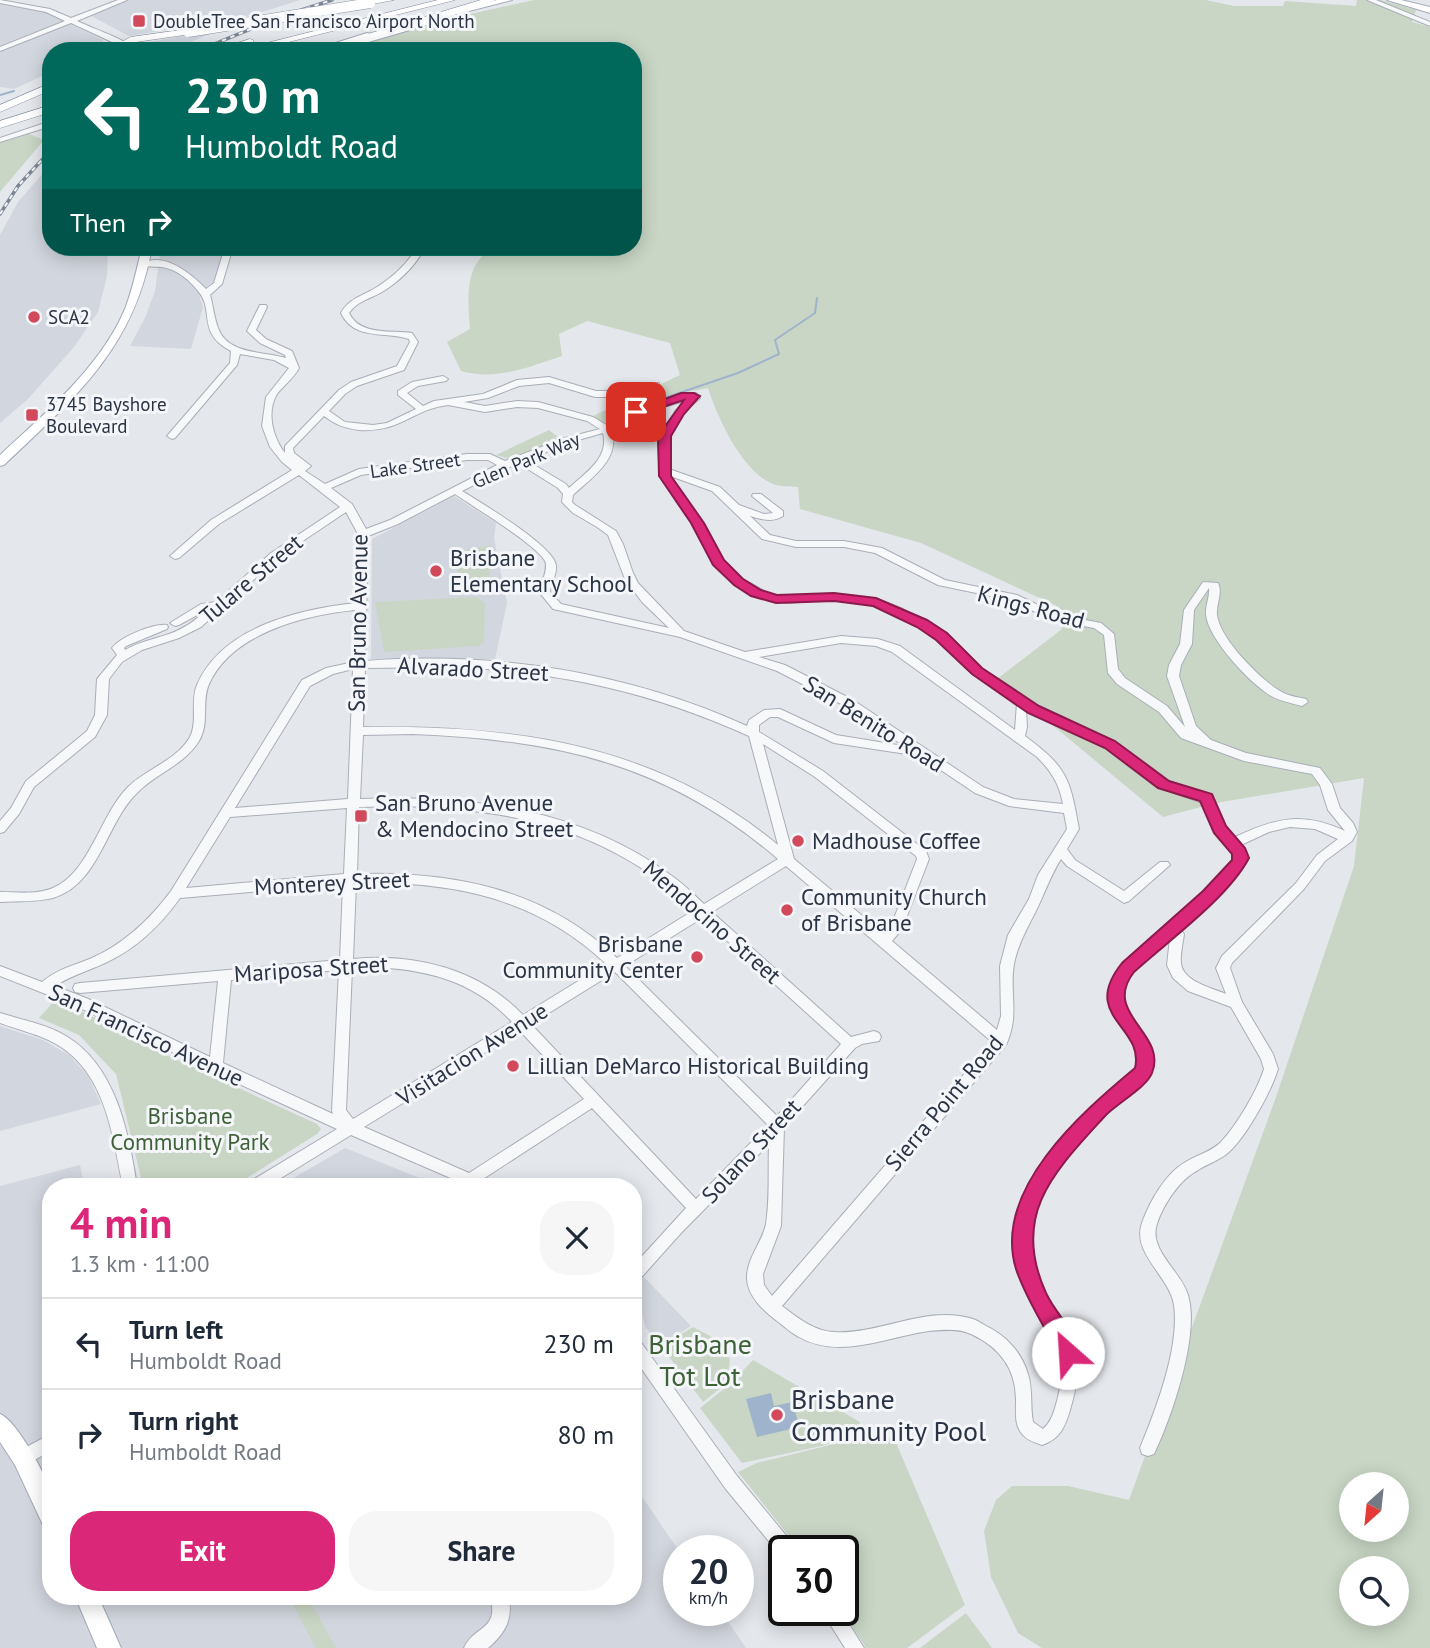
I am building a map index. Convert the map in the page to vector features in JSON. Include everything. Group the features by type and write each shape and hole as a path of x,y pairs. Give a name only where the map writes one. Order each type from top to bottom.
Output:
{"highway":[{"path":"129,42 389,0"},
{"path":"251,42 423,0"},
{"path":"277,42 450,0"},
{"path":"353,40 491,0"},
{"path":"0,109 42,90"},
{"path":"0,118 42,104"},
{"path":"0,125 42,111"}],"main road":[{"path":"346,42 509,0"},
{"path":"358,42 509,0"},
{"path":"1391,0 1430,9"},
{"path":"1405,0 1430,9"},
{"path":"0,462 75,389 107,350 130,310 146,256"},
{"path":"0,454 29,435"},
{"path":"0,1424 23,1458 42,1498"},
{"path":"90,1605 109,1648"}],"street":[{"path":"28,0 78,11 103,7"},
{"path":"104,30 89,20 92,14 115,0"},
{"path":"0,47 124,0"},
{"path":"1370,0 1422,22"},
{"path":"0,1 48,10 104,30 123,39 124,42"},
{"path":"60,9 87,28 119,42"},
{"path":"1422,22 1424,12 1430,9"},
{"path":"38,32 57,19 57,15 48,10"},
{"path":"1422,22 1430,16"},
{"path":"38,32 65,26 87,28"},
{"path":"0,141 42,126"},
{"path":"205,294 218,284 226,256"},
{"path":"175,556 215,522 306,466 290,454 288,448 342,392 354,384 401,368 414,342 413,338 354,326 346,319 345,313 352,303 393,281 415,256"},
{"path":"145,264 160,263 177,267 205,294 215,334 224,344 248,355 280,359 292,365"},
{"path":"263,307 251,331 263,341 289,353 292,365"},
{"path":"172,436 234,363 236,350"},
{"name":"San Bruno Avenue","path":"292,365 293,372 270,397 267,425 281,458 326,487 348,506 359,521 363,534 357,731 339,1111 351,1128"},
{"path":"422,409 401,393 415,384 443,379"},
{"path":"324,412 342,425 373,428 390,425 422,409 485,396 517,383 549,380 594,394 632,394 656,385"},
{"path":"691,395 695,398 679,412 665,436 663,449 667,482 698,523 718,562 744,586 776,599 834,597 887,606 930,628 977,671 1045,716 1110,744 1164,785 1206,798 1219,828 1234,843 1241,856 1235,868 1128,967 1117,981 1115,989 1120,1012 1144,1052 1146,1061 1143,1072 1102,1107 1063,1151 1034,1189 1025,1213 1022,1244 1027,1273 1038,1300 1063,1339 1069,1361 1068,1390 1051,1434 1038,1436 1025,1425 1024,1390 1016,1361 996,1340 975,1327 945,1321 866,1339 837,1341 801,1331 772,1307 761,1294 755,1279 773,1221 777,1125"},
{"name":"Glen Park Way","path":"363,534 386,526 518,459 607,429 636,412 691,395"},
{"path":"448,402 485,409 517,404 538,405 590,419 607,429 610,444 605,457 568,494 567,502 613,535 632,581 682,634"},
{"name":"Lake Street","path":"326,487 359,472 467,457 490,457 504,465"},
{"path":"518,459 562,486 568,494"},
{"name":"Kings Road","path":"665,471 716,489 759,532 779,541 796,544 844,544 878,550 942,583 1013,597 1065,621 1097,625 1109,634 1112,670 1121,681 1163,709 1185,735 1227,752 1316,771 1326,784 1334,810 1349,826 1348,838"},
{"name":"San Benito Road","path":"455,490 535,544 548,556 551,565 545,591 549,600 557,607 682,634 747,655 836,695 894,732 919,752 994,797 1020,804 1071,809"},
{"path":"732,506 757,516 778,516 778,511 757,496"},
{"name":"Tulare Street","path":"123,655 138,647 182,633 207,618 275,555 348,506"},
{"path":"1227,752 1191,728 1173,676 1175,665 1186,644 1189,610 1202,588 1208,584 1213,585 1216,590 1212,617 1222,636 1264,684 1277,694 1302,702"},
{"path":"0,829 15,811 30,784 90,734 101,715 103,680 123,655 119,652 122,643 169,625 205,606 221,605"},
{"path":"0,897 51,893 72,881 98,843 114,812 132,790 192,743 199,727 197,705 200,692 209,673 224,657 252,636 284,621 321,610 361,606"},
{"name":"Sierra Point Road","path":"747,655 838,639 867,640 887,645 1020,736 1056,769 1064,784 1073,829 1018,927 1010,950 1007,974 1008,1016 1001,1041 772,1307"},
{"name":"Alvarado Street","path":"44,988 54,978 129,944 155,922 176,894 300,688 324,672 359,666 465,663 562,673 663,698 754,734 836,786 923,855 895,929 884,940"},
{"path":"1020,736 1023,702"},
{"path":"788,859 752,727 757,719 768,713 780,713 834,739 919,752"},
{"path":"357,731 475,731 513,736 579,749 626,763 680,787 728,813 788,859 1001,1041"},
{"path":"764,767 768,759 776,756 794,759"},
{"name":"Mendocino Street","path":"226,813 412,800 466,803 547,819 598,838 636,857 668,879 850,1044"},
{"path":"1234,843 1287,821 1317,826 1348,838"},
{"path":"765,841 780,832"},
{"path":"1148,1448 1160,1424 1167,1400 1183,1307 1176,1285 1151,1248 1149,1225 1181,1174 1218,1153 1229,1142 1270,1074 1268,1058 1236,1003 1223,968 1227,960 1300,886 1321,858 1348,838"},
{"path":"1061,850 1071,863 1124,898 1164,865"},
{"name":"Visitacion Avenue","path":"269,1178 788,859"},
{"path":"1051,865 1071,863"},
{"name":"Monterey Street","path":"176,894 350,880 421,878 470,884 529,903 564,923 615,965 777,1125"},
{"path":"1171,930 1177,934 1174,965 1181,978 1193,987 1236,1003"},
{"name":"Mariposa Street","path":"75,993 225,975 371,962 411,963 458,975 483,989 522,1024 696,1209"},
{"name":"San Francisco Avenue","path":"0,971 44,988 75,993 216,1067 465,1178"},
{"path":"72,972 75,993"},
{"path":"216,1067 225,975"},
{"path":"0,1018 62,1041 80,1053 98,1073 109,1099 129,1178"},
{"path":"850,1044 874,1037"},
{"name":"Solano Street","path":"642,1266 752,1153 850,1044"},
{"path":"483,1178 593,1100"},
{"path":"752,1153 768,1154 776,1160"},
{"path":"642,1357 732,1482 775,1535"},
{"path":"23,1458 42,1447"},
{"path":"473,1648 491,1636 498,1626 503,1605"},
{"path":"841,1626 855,1648"}],"shaded area":[{"path":"126,0 300,0 253,15 129,36 91,16"},
{"path":"0,2 37,8 103,40 42,42 42,76 14,89 0,87"},
{"path":"227,27 191,42 151,42"},
{"name":"SCA2","path":"42,174 42,256 108,256 107,276 98,312 74,347 28,399 0,423 0,235 18,202"},
{"path":"160,256 223,256 217,280 198,292 203,307 191,349 130,346 155,291"},
{"name":"Brisbane Elementary School","path":"454,496 496,523 494,538 507,603 495,659 371,659 372,539"},
{"path":"0,1026 43,1040 69,1055 88,1076 101,1104 0,1131"},
{"path":"345,1148 420,1178 294,1178"},
{"path":"80,1165 82,1178 42,1178 42,1605 642,1605 642,1497 668,1535 663,1535 663,1626 731,1626 746,1648 0,1648 0,1186"},
{"path":"642,1275 691,1326 659,1346 645,1326 642,1313"}],"green space":[{"path":"534,0 1206,0 1234,6 1283,6 1285,1 1356,6 1357,0 1381,0 1416,10 1412,22 1430,27 1430,1648 1042,1648 1018,1633 991,1577 984,1531 996,1500 1012,1486 1068,1486 1129,1500 1276,1097 1354,866 1364,778 1216,803 1163,817 997,679 1062,629 1059,607 921,543 800,509 798,487 779,486 764,479 743,458 725,429 708,388 683,393 607,427 591,417 680,375 670,343 587,321 559,334 562,356 500,374 461,371 447,342 470,329 470,282 473,271 483,256 642,256 642,42 367,42 457,17"},
{"path":"29,134 42,139 0,192 0,143"},
{"path":"549,430 562,440 510,459 496,455"},
{"path":"492,545 488,592 462,593 457,574 461,551"},
{"path":"476,597 485,603 484,642 478,646 384,652 375,602"},
{"name":"Brisbane Community Park","path":"56,999 100,1020 103,1026 317,1124 321,1129 247,1178 141,1178 116,1074 79,1035 39,1018"},
{"name":"Brisbane Tot Lot","path":"693,1327 710,1336 730,1359 727,1383 703,1402 661,1346"},
{"name":"Brisbane Community Pool","path":"753,1360 860,1422 857,1435 821,1446 742,1463 700,1408 729,1385"},
{"path":"875,1434 894,1438 965,1605 907,1648 866,1648 852,1626 859,1626 859,1535 788,1535 738,1472 757,1463"},
{"path":"293,1605 312,1605 336,1648 316,1648"},
{"path":"966,1613 992,1648 920,1648"}],"water":[{"path":"771,1393 774,1406 792,1402 800,1427 757,1437 746,1399"}],"waterway":[{"path":"0,95 14,91"},
{"path":"609,425 629,410 738,373 779,354 775,340 815,313 817,298"}],"railway":[{"path":"219,42 280,17 332,0"},
{"path":"0,214 18,186 42,160"}],"place":[{"name":"DoubleTree San Francisco Airport North","path":"139,21"},
{"name":"SCA2","path":"34,317"},
{"name":"3745 Bayshore Boulevard","path":"32,415"},
{"name":"Brisbane Elementary School","path":"436,571"},
{"name":"San Bruno Avenue & Mendocino Street","path":"361,816"},
{"name":"Madhouse Coffee","path":"798,841"},
{"name":"Community Church of Brisbane","path":"787,910"},
{"name":"Brisbane Community Center","path":"697,957"},
{"name":"Lillian DeMarco Historical Building","path":"513,1066"},
{"name":"Brisbane Community Pool","path":"777,1415"}],"route":[{"path":"636,412 685,396 694,396 673,420 665,436 665,476 698,523 718,562 738,582 769,598 850,598 876,602 899,611 942,636 983,676 1033,709 1110,744 1164,785 1206,798 1219,828 1240,852 1238,864 1209,896 1120,976 1115,994 1117,1006 1142,1047 1146,1067 1136,1080 1102,1107 1077,1135 1040,1180 1028,1203 1022,1233 1026,1267 1038,1300 1060,1333 1068,1353"}]}
